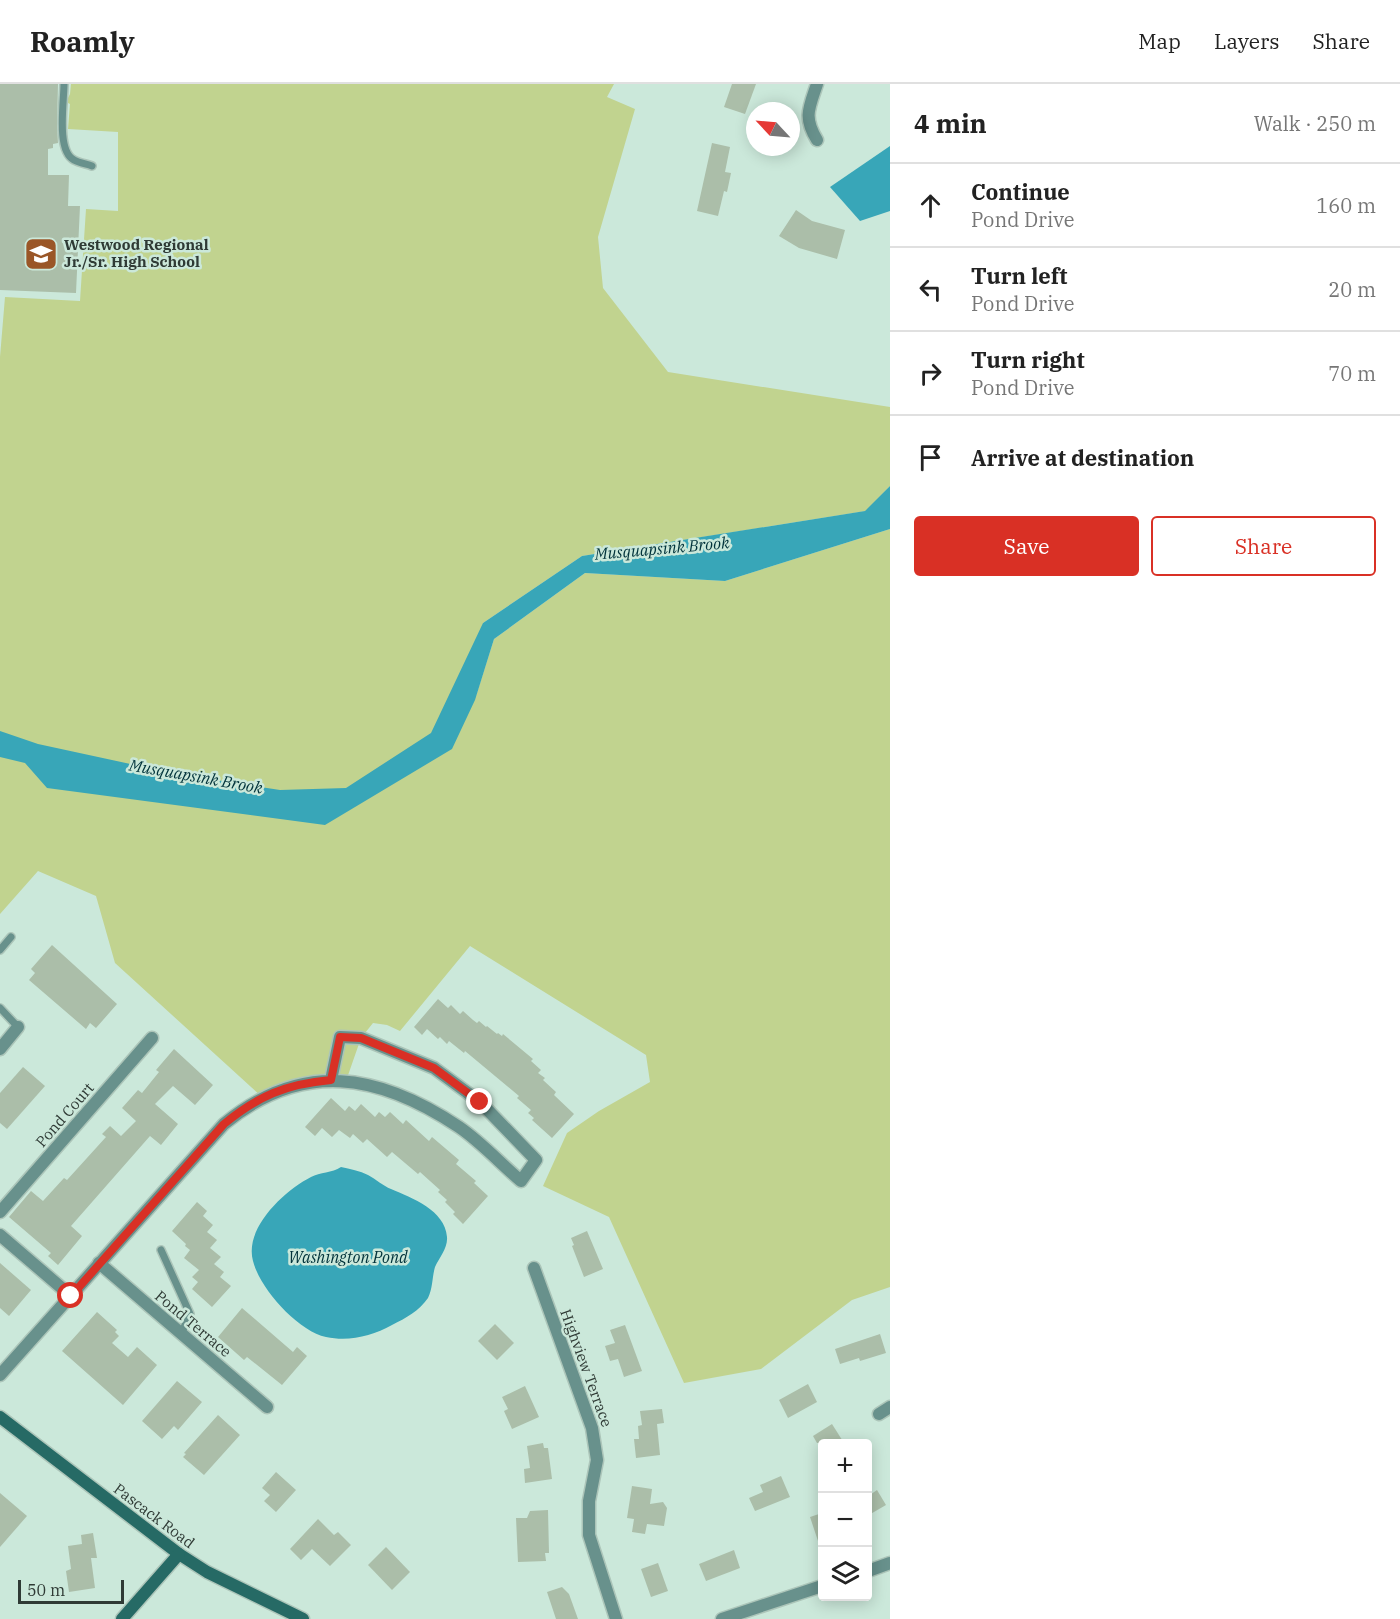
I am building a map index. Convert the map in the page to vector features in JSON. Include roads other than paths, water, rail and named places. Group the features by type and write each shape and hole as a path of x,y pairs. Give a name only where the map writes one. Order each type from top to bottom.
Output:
{"main road":[{"name":"Pascack Road","path":"0,1417 178,1554 207,1572 303,1619"},
{"path":"122,1619 178,1554"}],"street":[{"path":"817,84 810,108 808,126 817,140"},
{"path":"0,1049 18,1027"},
{"path":"0,1375 224,1124 243,1108 282,1088 306,1082 331,1080 375,1087 435,1112 460,1128 520,1181 536,1160 480,1102 434,1068 361,1038 340,1037 331,1080"},
{"name":"Pond Court","path":"0,1212 152,1038"},
{"path":"0,1236 71,1296"},
{"name":"Pond Terrace","path":"99,1263 267,1407"},
{"name":"Highview Terrace","path":"534,1268 596,1443 597,1460 589,1501 589,1535 616,1619"},
{"path":"872,1569 890,1563"},
{"path":"722,1619 818,1587"}],"lane":[{"path":"64,84 62,135 68,155 74,160 92,166"},
{"path":"0,950 11,937"},
{"path":"0,1008 18,1027"},
{"path":"161,1250 190,1314 181,1334"}],"water":[{"path":"890,146 890,211 860,221 830,187"},
{"name":"Musquapsink Brook","path":"890,486 890,529 725,581 585,573 494,639 475,700 452,749 325,825 47,788 25,763 0,757 0,731 38,744 172,773 280,790 346,788 431,733 483,623 582,556 865,511"},
{"name":"Washington Pond","path":"341,1167 368,1175 388,1188 426,1206 440,1219 447,1237 445,1249 435,1267 430,1294 421,1307 402,1320 376,1332 343,1339 315,1333 292,1318 263,1284 253,1261 252,1248 254,1236 260,1224 278,1201 311,1177"}],"place":[{"name":"Westwood Regional Jr./Sr. High School","path":"41,254"}]}
